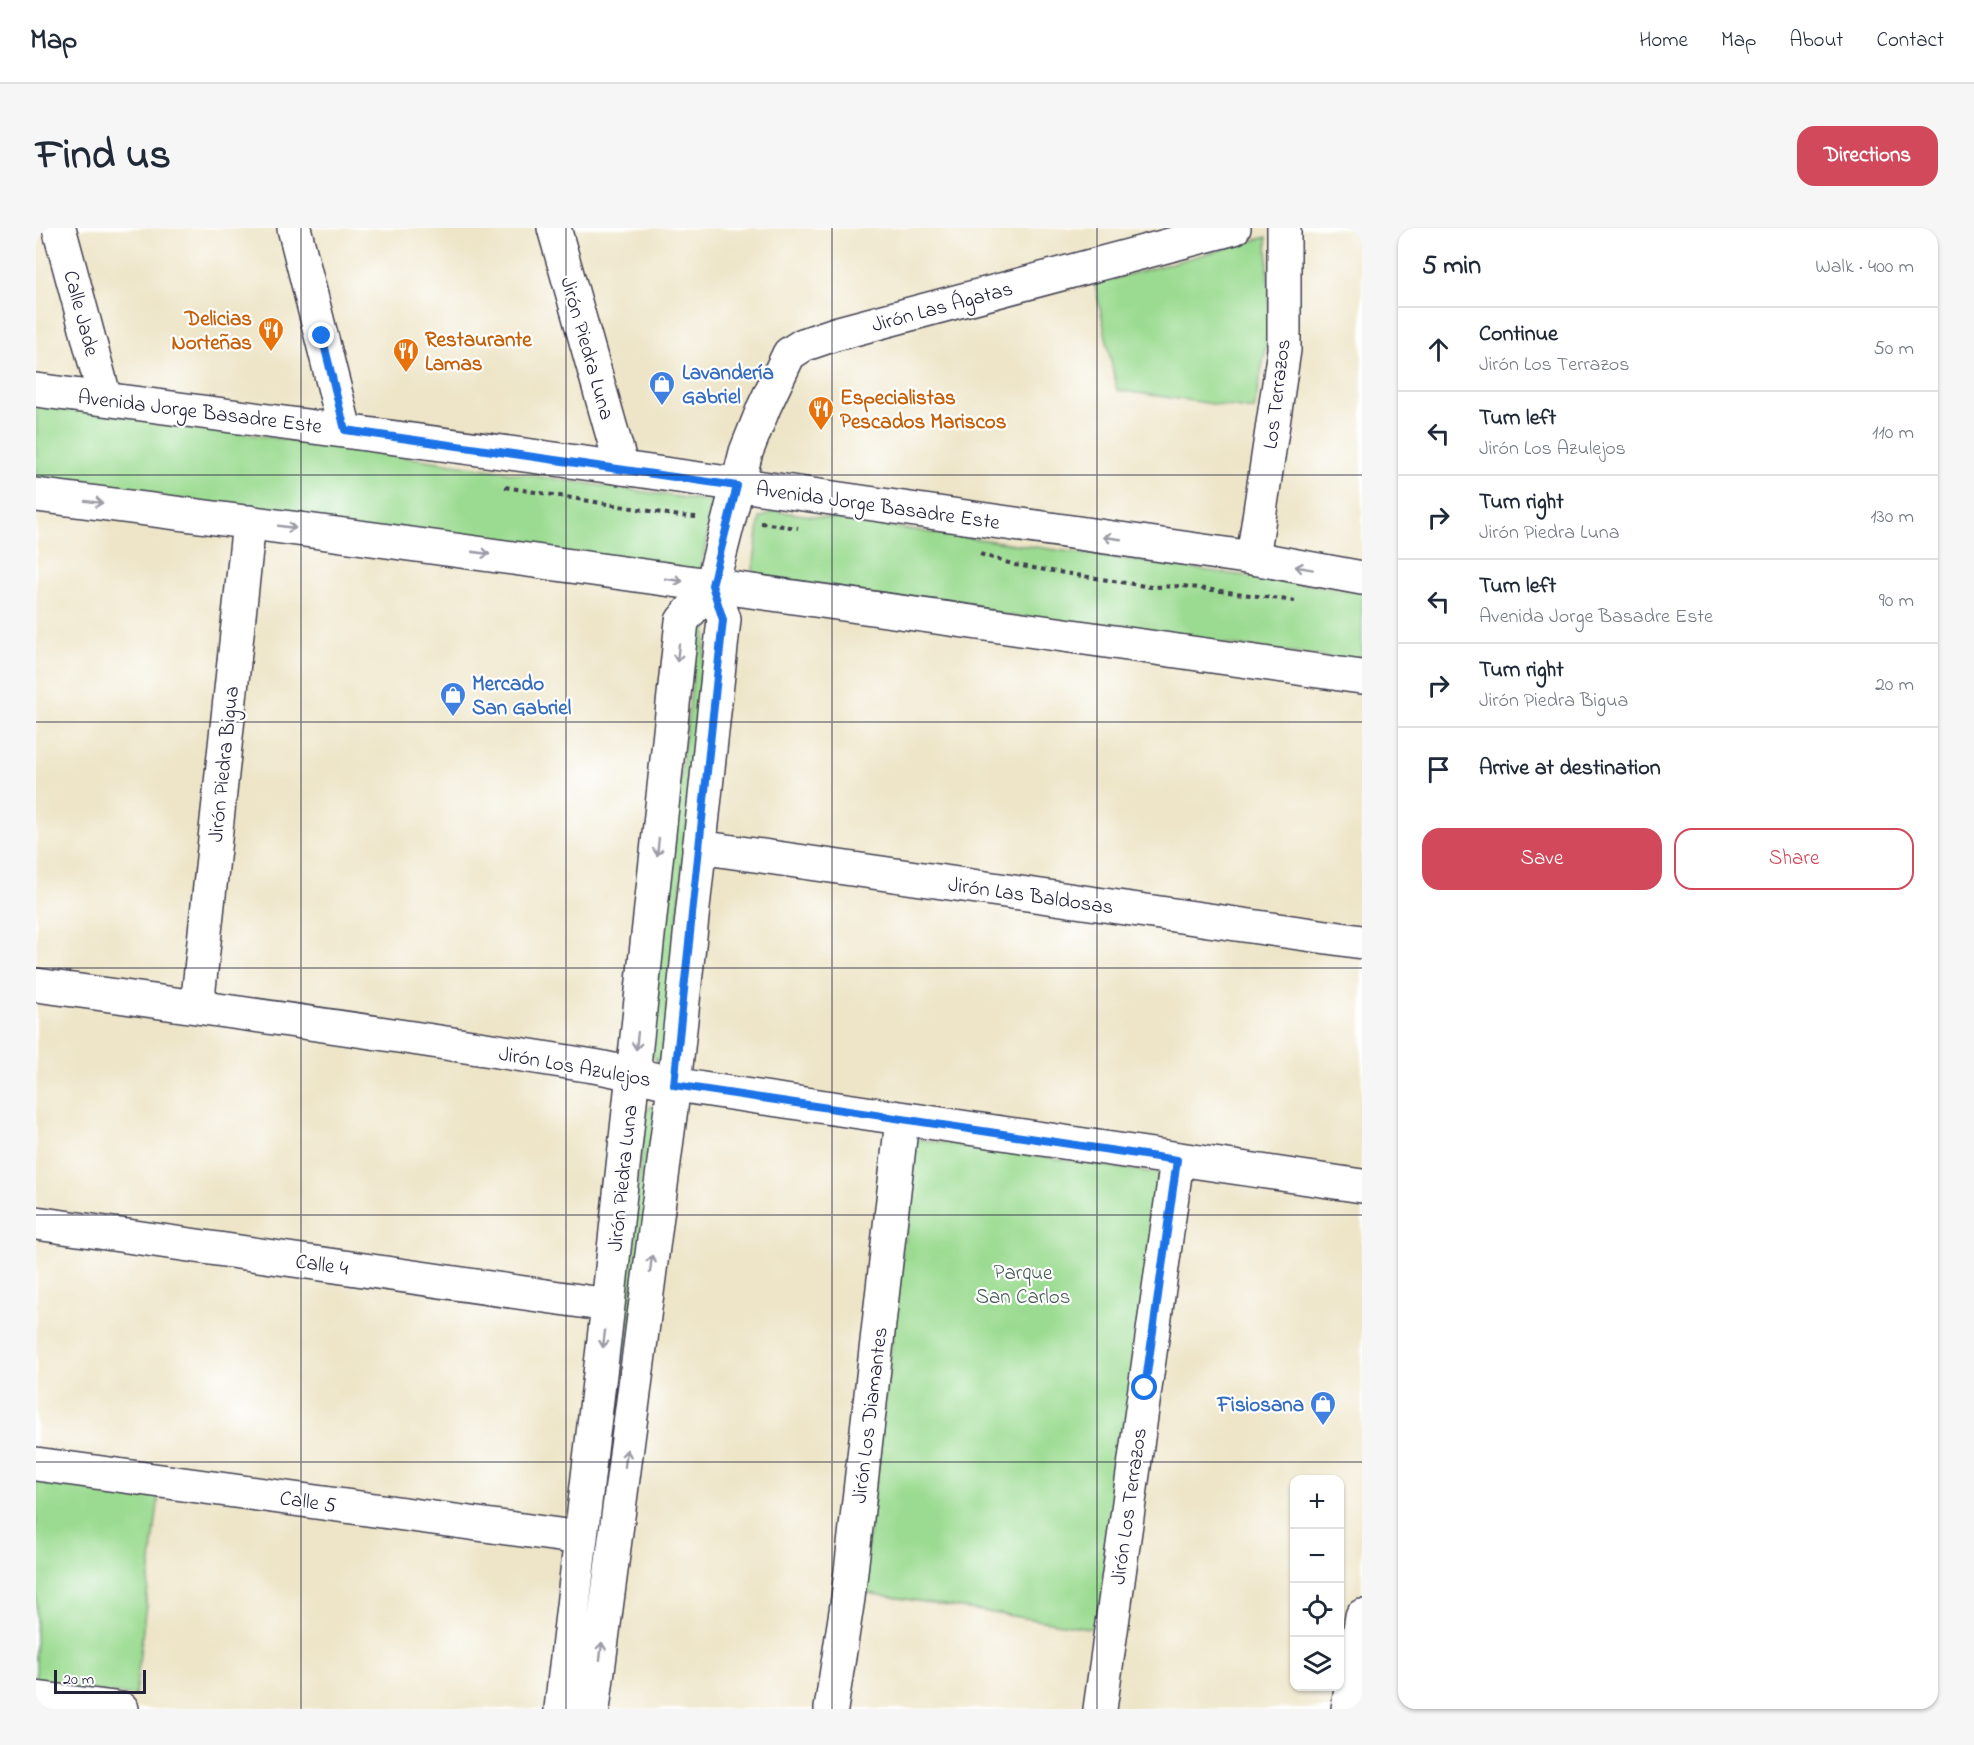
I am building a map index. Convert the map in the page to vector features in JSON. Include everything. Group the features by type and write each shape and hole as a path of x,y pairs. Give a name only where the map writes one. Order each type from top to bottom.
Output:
{"street":[{"name":"Calle Jade","path":"59,228 105,399"},
{"path":"294,228 345,430"},
{"name":"Jirón Piedra Luna","path":"554,228 622,468"},
{"name":"Jirón Las Ágatas","path":"737,486 746,452 779,373 789,354 803,345 835,334 1234,228"},
{"name":"Los Terrazos","path":"1253,558 1284,350 1284,228"},
{"name":"Avenida Jorge Basadre Este","path":"36,390 622,468 1253,558 1362,578"},
{"name":"Jirón Piedra Luna","path":"561,1709 608,1305 682,621 712,585 737,486"},
{"path":"36,495 712,585 1362,677"},
{"name":"Jirón Piedra Bigua","path":"197,1007 249,522"},
{"name":"Jirón Piedra Luna","path":"593,1709 674,1085 723,620 712,585"},
{"name":"Jirón Las Baldosas","path":"699,847 1362,942"},
{"name":"Jirón Los Azulejos","path":"36,985 572,1062 674,1085 1362,1186"},
{"name":"Jirón Los Diamantes","path":"831,1709 849,1586 902,1120"},
{"name":"Jirón Los Terrazos","path":"1100,1709 1177,1160"},
{"name":"Calle 4","path":"36,1223 608,1305"},
{"name":"Calle 5","path":"36,1464 581,1538"},
{"path":"1348,1709 1362,1616"},
{"path":"36,1698 122,1709"}],"green space":[{"path":"1267,237 1270,325 1254,410 1117,390 1095,284"},
{"path":"36,403 713,502 700,575 36,485"},
{"path":"775,511 1362,592 1362,662 759,583 753,570 760,518"},
{"path":"708,616 664,1056 659,1064 653,1056 650,1033 699,625"},
{"path":"650,1106 656,1110 660,1123 575,1709 646,1114"},
{"name":"Parque San Carlos","path":"916,1139 1163,1174 1100,1630 862,1592"},
{"path":"36,1478 159,1495 135,1696 36,1684"}],"place":[{"name":"Delicias Norteñas","path":"271,353"},
{"name":"Restaurante Lamas","path":"406,374"},
{"name":"Lavandería Gabriel","path":"662,407"},
{"name":"Especialistas Pescados Mariscos","path":"821,432"},
{"name":"Mercado San Gabriel","path":"453,718"},
{"name":"Fisiosana","path":"1323,1427"}],"route":[{"path":"322,336 345,430 737,486 712,585 723,620 674,1085 1177,1160 1145,1388"}]}
